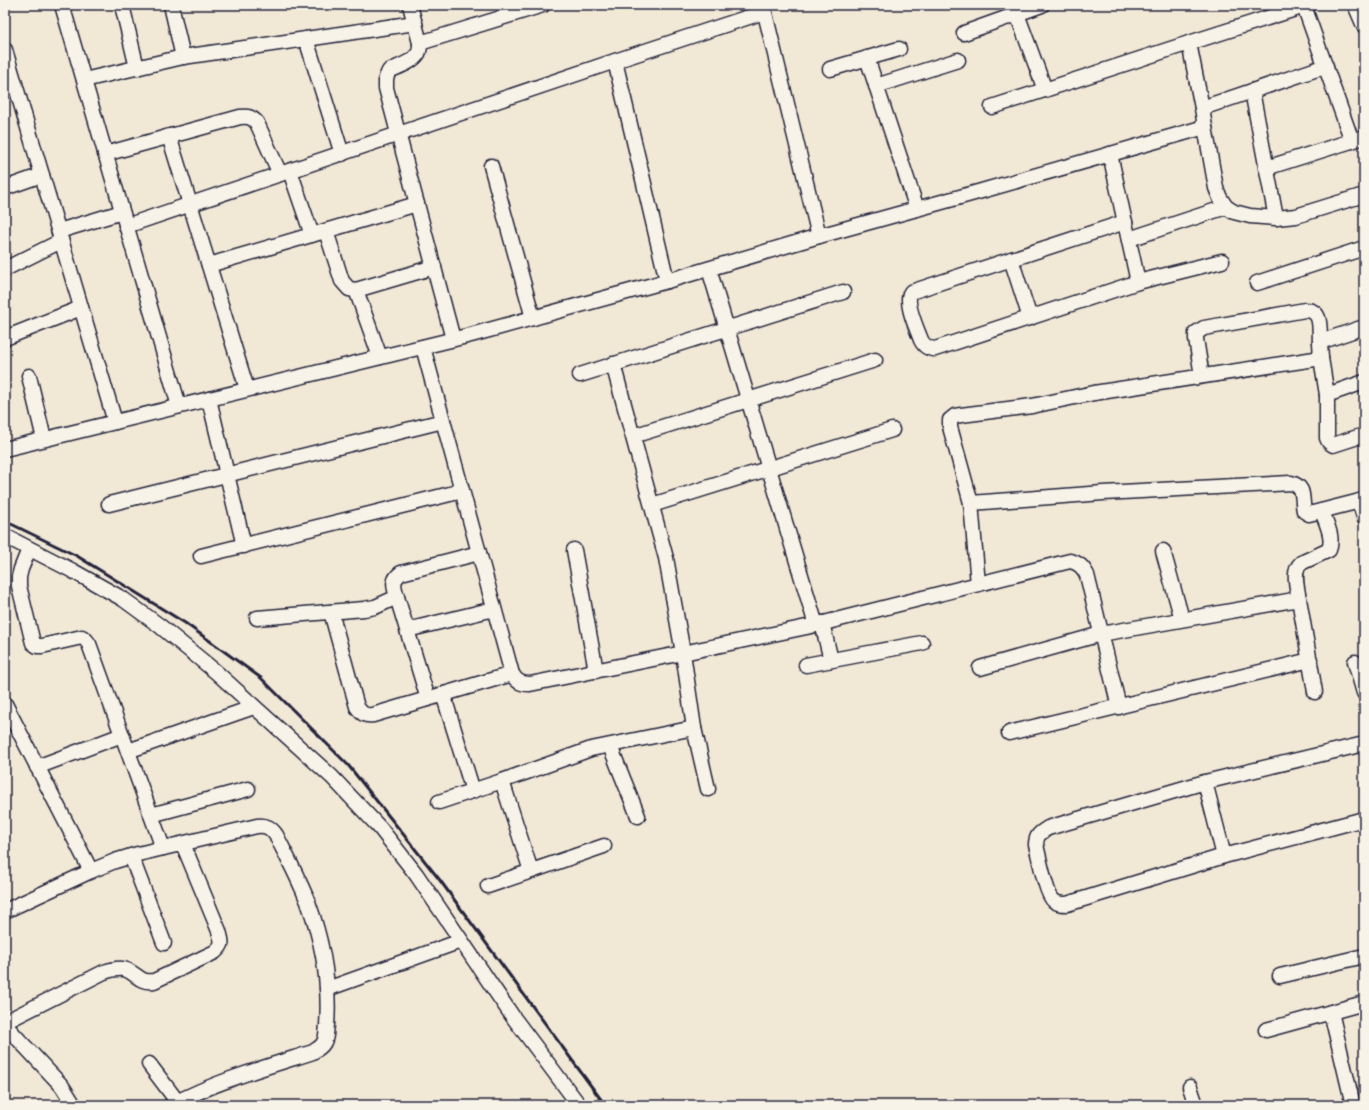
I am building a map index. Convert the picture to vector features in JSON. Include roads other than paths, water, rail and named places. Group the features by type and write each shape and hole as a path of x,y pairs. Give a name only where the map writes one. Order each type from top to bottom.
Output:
{"street":[{"path":"62,5 179,406"},
{"path":"122,5 137,68"},
{"path":"171,5 183,58"},
{"path":"410,5 420,43 418,55 412,60 389,71 386,78 386,88 453,339"},
{"path":"420,43 543,5"},
{"path":"964,33 1042,5"},
{"path":"1356,5 1364,26"},
{"path":"992,107 1306,6 1326,66 1358,139 1266,168"},
{"path":"126,226 399,135 615,61 763,8 819,236"},
{"path":"1017,14 1045,90"},
{"path":"84,80 183,58 415,22"},
{"path":"306,39 342,154"},
{"path":"1189,44 1216,188 1226,207 1234,212 1250,216 1276,218 1296,216 1364,195"},
{"path":"830,69 899,48"},
{"path":"5,50 114,422"},
{"path":"867,58 917,209"},
{"path":"876,86 958,60"},
{"path":"615,61 667,282"},
{"path":"1202,108 1326,66"},
{"path":"1252,91 1276,218"},
{"path":"105,154 248,116 257,123 285,173 312,235"},
{"path":"5,449 453,339 667,282 819,236 1205,127"},
{"path":"169,136 247,389"},
{"path":"1110,154 1138,282"},
{"path":"491,166 532,318"},
{"path":"5,188 42,175"},
{"path":"209,265 417,204"},
{"path":"1129,239 1226,207"},
{"path":"5,269 60,236 122,212"},
{"path":"1125,222 911,292 908,296 909,304 921,340 924,345 930,349 935,349 1138,282 1222,261"},
{"path":"326,231 342,281 349,289 356,290 434,267"},
{"path":"1258,283 1364,248"},
{"path":"1011,259 1030,318"},
{"path":"709,269 769,468 831,660"},
{"path":"356,290 380,357"},
{"path":"580,374 843,292"},
{"path":"5,338 81,308"},
{"path":"1202,376 1196,333 1204,328 1304,310 1312,310 1319,318 1321,358 1327,395 1327,438 1333,445 1364,435"},
{"path":"1320,342 1364,327"},
{"path":"423,346 512,674 516,681 522,684 530,684 819,624 1070,561 1078,562 1084,568 1087,576 1119,706"},
{"path":"978,584 971,503 950,427 950,420 955,416 1032,406 1094,393 1321,358"},
{"path":"633,436 875,360"},
{"path":"613,364 666,558 684,653 694,728 708,789"},
{"path":"29,376 44,439"},
{"path":"1327,395 1364,382"},
{"path":"208,399 244,546"},
{"path":"109,504 443,421"},
{"path":"652,505 892,430"},
{"path":"971,503 1103,493 1291,483 1297,484 1302,490 1304,511 1309,514 1361,501 1364,517"},
{"path":"201,556 462,492"},
{"path":"1315,692 1298,599 1295,572 1297,566 1328,550 1331,544 1322,511"},
{"path":"5,536 74,571 123,599 160,626 216,672 332,777 380,828 416,874 513,1017 579,1105"},
{"path":"29,549 19,578 19,586 33,643 37,646 42,646 82,638 89,644 163,848"},
{"path":"574,550 596,671"},
{"path":"1163,551 1182,619"},
{"path":"428,699 397,597 394,584 395,578 401,574 479,553"},
{"path":"258,618 364,609 375,607 397,597"},
{"path":"980,668 1101,634 1298,599"},
{"path":"407,630 494,609"},
{"path":"331,612 357,708 366,716 512,674"},
{"path":"806,665 922,643"},
{"path":"1009,733 1310,660"},
{"path":"1354,662 1364,693"},
{"path":"443,694 473,791"},
{"path":"5,704 91,871"},
{"path":"128,751 254,707"},
{"path":"439,802 591,749 694,728"},
{"path":"37,767 122,735"},
{"path":"1364,744 1204,782 1048,828 1039,833 1036,837 1036,845 1048,893 1053,901 1059,904 1066,904 1224,856 1364,819"},
{"path":"610,746 638,816"},
{"path":"502,781 531,871"},
{"path":"1204,782 1224,856"},
{"path":"151,815 248,790"},
{"path":"5,911 91,871 131,856 257,826 264,825 272,829 308,901 313,920 324,968 327,989 328,1006 325,1041 322,1047 313,1052 217,1083 181,1102 149,1064"},
{"path":"5,1022 104,972 114,969 126,970 147,982 215,952 220,947 222,942 219,932 183,844"},
{"path":"488,886 604,846"},
{"path":"131,856 164,942"},
{"path":"327,989 462,942"},
{"path":"1280,976 1364,956"},
{"path":"1266,1030 1364,1003"},
{"path":"1331,1012 1353,1105"},
{"path":"5,1025 62,1086 74,1105"},
{"path":"1190,1087 1196,1105"}],"railway":[{"path":"5,521 77,556 185,623 261,678 348,765 439,879 605,1105"}]}
